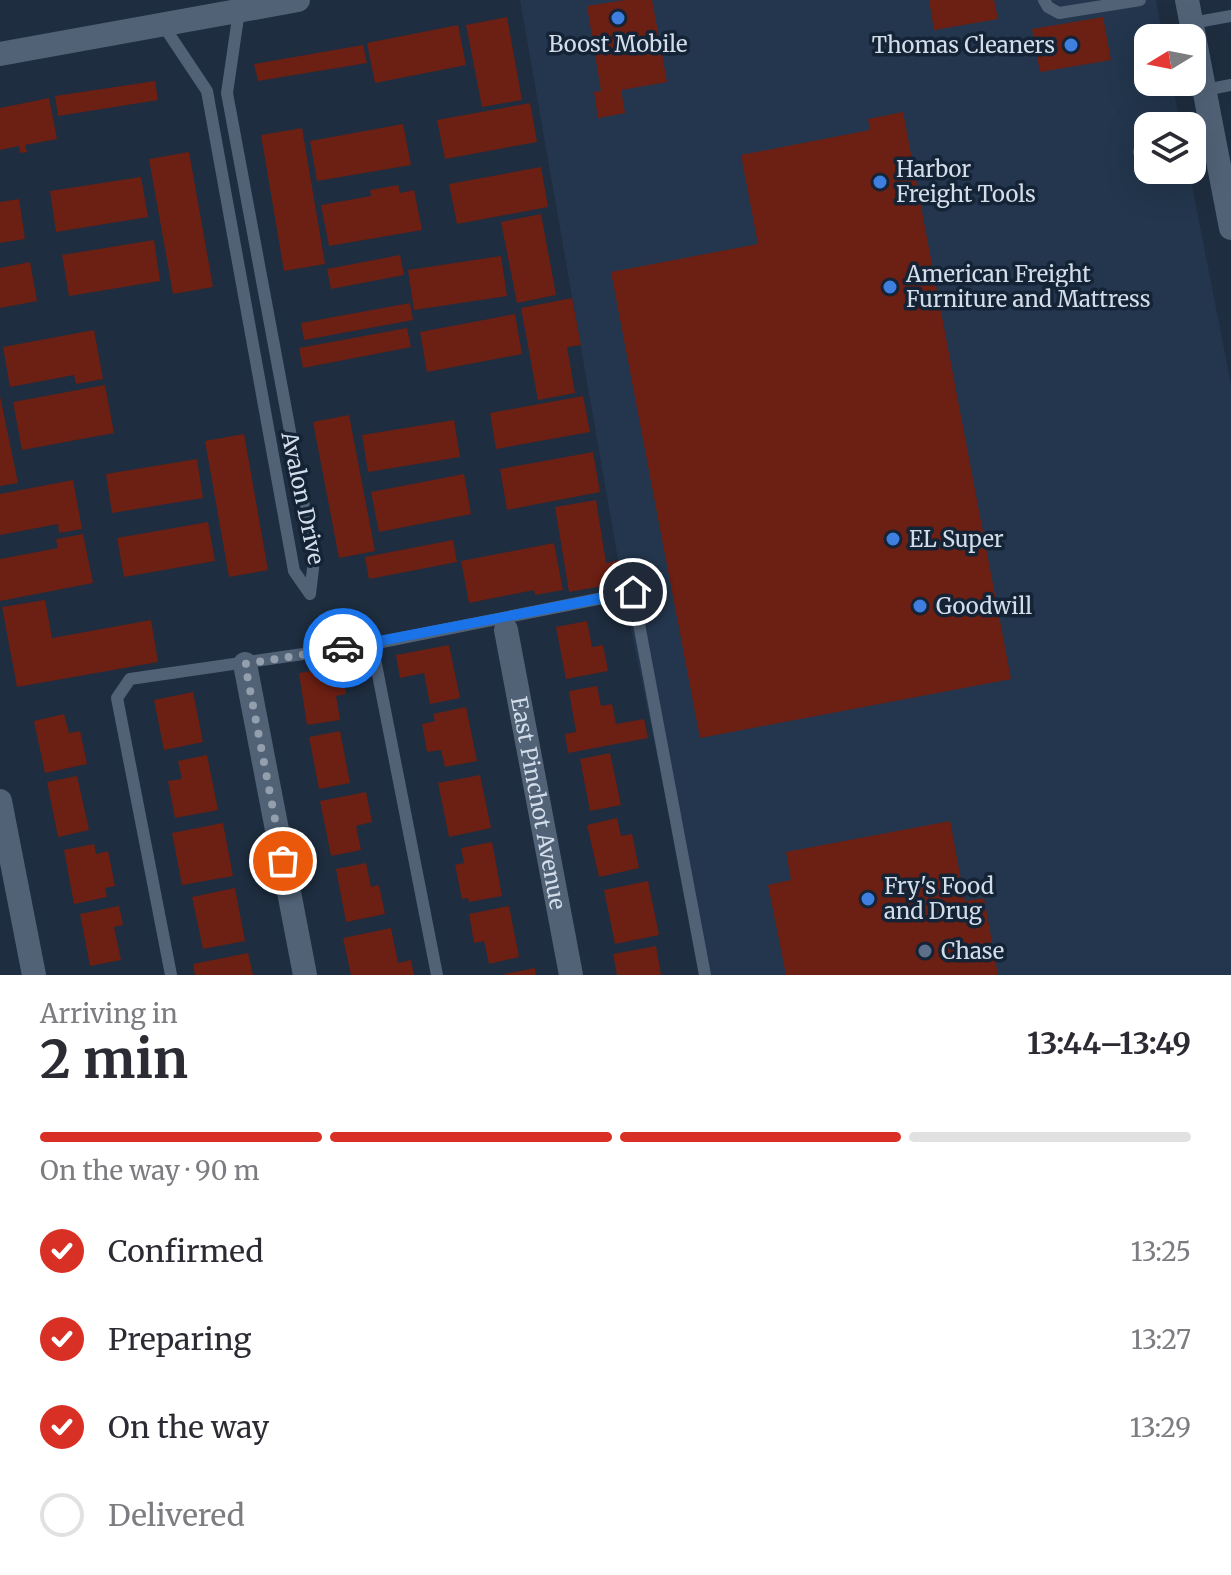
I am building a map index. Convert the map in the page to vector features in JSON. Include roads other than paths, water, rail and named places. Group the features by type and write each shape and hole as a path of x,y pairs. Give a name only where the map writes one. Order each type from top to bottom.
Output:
{"street":[{"path":"0,54 298,0"},
{"path":"1206,149 1231,228"},
{"name":"East Pinchot Avenue","path":"506,630 571,975"},
{"path":"245,664 305,975"},
{"path":"0,801 34,975"}],"lane":[{"path":"1044,0 1048,7 1059,13 1136,0"},
{"name":"Avalon Drive","path":"163,25 207,91 294,571 310,594 314,560 227,93 239,11"},
{"path":"1190,12 1231,16"},
{"path":"1206,90 1231,85"},
{"path":"171,975 117,698 130,679 372,644 633,592 705,975"},
{"path":"372,644 437,975"}],"place":[{"name":"Boost Mobile","path":"618,18"},
{"name":"Thomas Cleaners","path":"1071,45"},
{"name":"Harbor Freight Tools","path":"880,182"},
{"name":"American Freight Furniture and Mattress","path":"890,287"},
{"name":"EL Super","path":"893,539"},
{"name":"Goodwill","path":"920,606"},
{"name":"Fry's Food and Drug","path":"868,899"},
{"name":"Chase","path":"925,951"}]}
